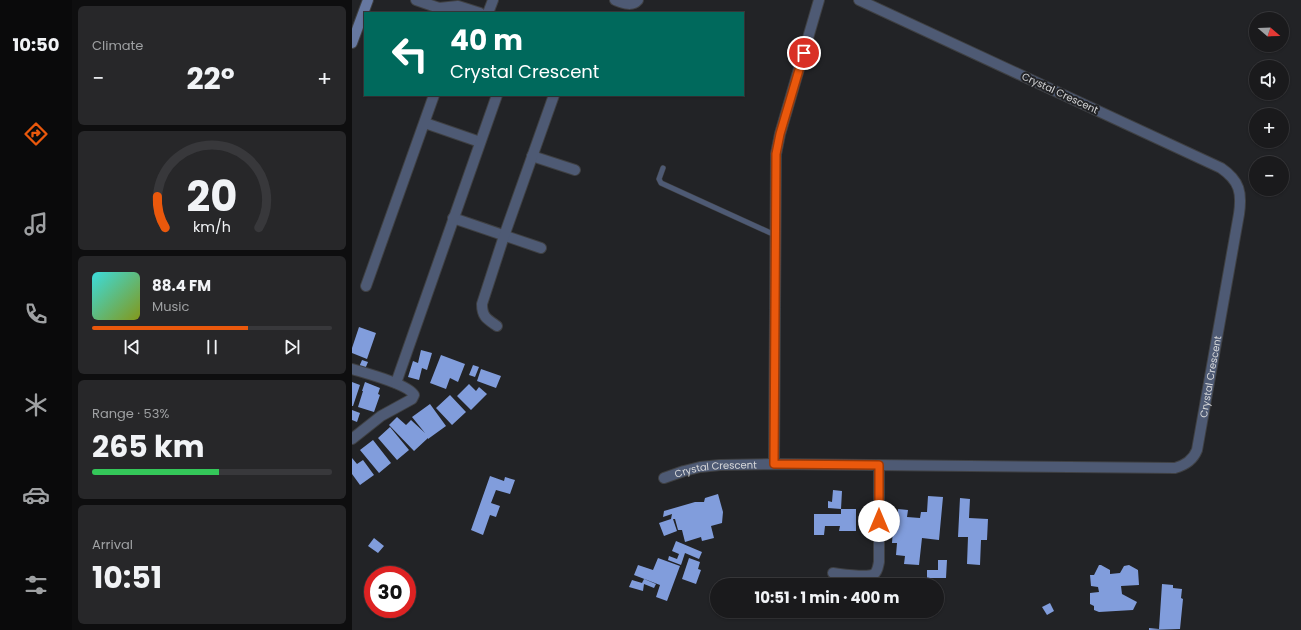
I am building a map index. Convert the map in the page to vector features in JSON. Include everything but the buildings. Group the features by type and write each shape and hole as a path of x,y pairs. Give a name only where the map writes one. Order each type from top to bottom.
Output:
{"street":[{"path":"352,43 368,0"},
{"path":"416,0 439,8 456,3 478,12"},
{"path":"488,12 493,0"},
{"path":"615,0 631,4 638,0"},
{"path":"774,464 776,154 819,0"},
{"name":"Crystal Crescent","path":"664,478 700,467 720,465 774,464 1175,468 1188,463 1196,454 1199,444 1241,201 1239,190 1234,179 1221,168 859,0"},
{"path":"366,286 434,96"},
{"path":"396,384 496,96"},
{"path":"497,326 485,317 482,311 482,304 504,236 554,96"},
{"path":"425,123 480,142"},
{"path":"532,156 575,170"},
{"path":"454,218 541,248"},
{"path":"352,369 396,384 412,391 414,395 412,399 381,416 352,439"},
{"path":"834,573 866,575 873,574 878,570 879,465"}],"lane":[{"path":"663,168 659,179 661,183 775,235"}],"route":[{"path":"804,53 780,134 776,154 774,464 879,465 879,521"}]}
